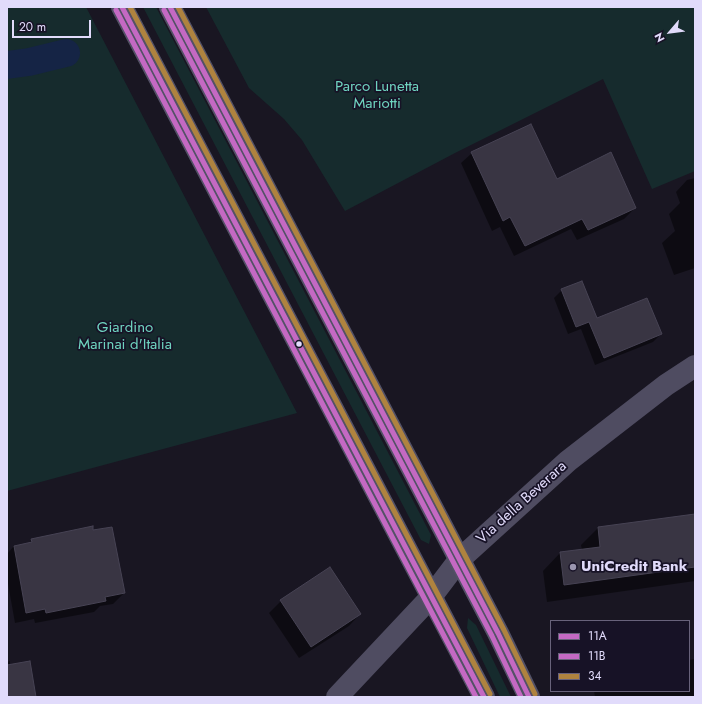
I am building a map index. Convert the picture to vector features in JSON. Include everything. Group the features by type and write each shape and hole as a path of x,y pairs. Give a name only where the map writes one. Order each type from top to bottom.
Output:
{"main road":[{"path":"122,7 484,697"},
{"path":"170,7 498,633 529,697"}],"street":[{"name":"Via della Beverara","path":"337,697 431,598 459,560 568,461 666,385 695,366"}],"green space":[{"name":"Giardino Marinai d'Italia","path":"7,7 86,7 297,413 7,491"},
{"path":"143,7 156,7 431,535 429,544 421,540"},
{"name":"Parco Lunetta Mariotti","path":"206,7 695,7 695,171 652,189 603,79 455,153 345,211 302,140 284,119 249,88"},
{"path":"468,618 476,625 511,697 500,697 467,628"}],"building":[{"path":"531,124 557,179 611,152 636,208 588,230 582,219 525,246 510,217 503,221 471,152"},
{"path":"582,281 597,318 647,298 662,334 604,358 589,322 576,327 561,289"},
{"path":"695,514 695,567 564,585 560,552 600,547 598,527"},
{"path":"93,526 93,530 112,527 125,593 105,597 106,601 46,613 45,609 26,613 14,546 32,542 31,539"},
{"path":"330,567 361,614 311,647 280,600"},
{"path":"30,661 36,697 7,697 7,665"}],"waterway":[{"path":"7,65 29,62 66,53"}],"transit line":[{"name":"11A","path":"122,7 484,697"},
{"name":"34","path":"130,7 490,694"},
{"name":"11A","path":"170,7 498,633 529,697"},
{"name":"34","path":"178,7 504,630 535,694"},
{"name":"11B","path":"116,10 476,697"},
{"name":"11B","path":"164,10 492,636 521,697"}],"place":[{"name":"UniCredit Bank","path":"573,567"}]}
